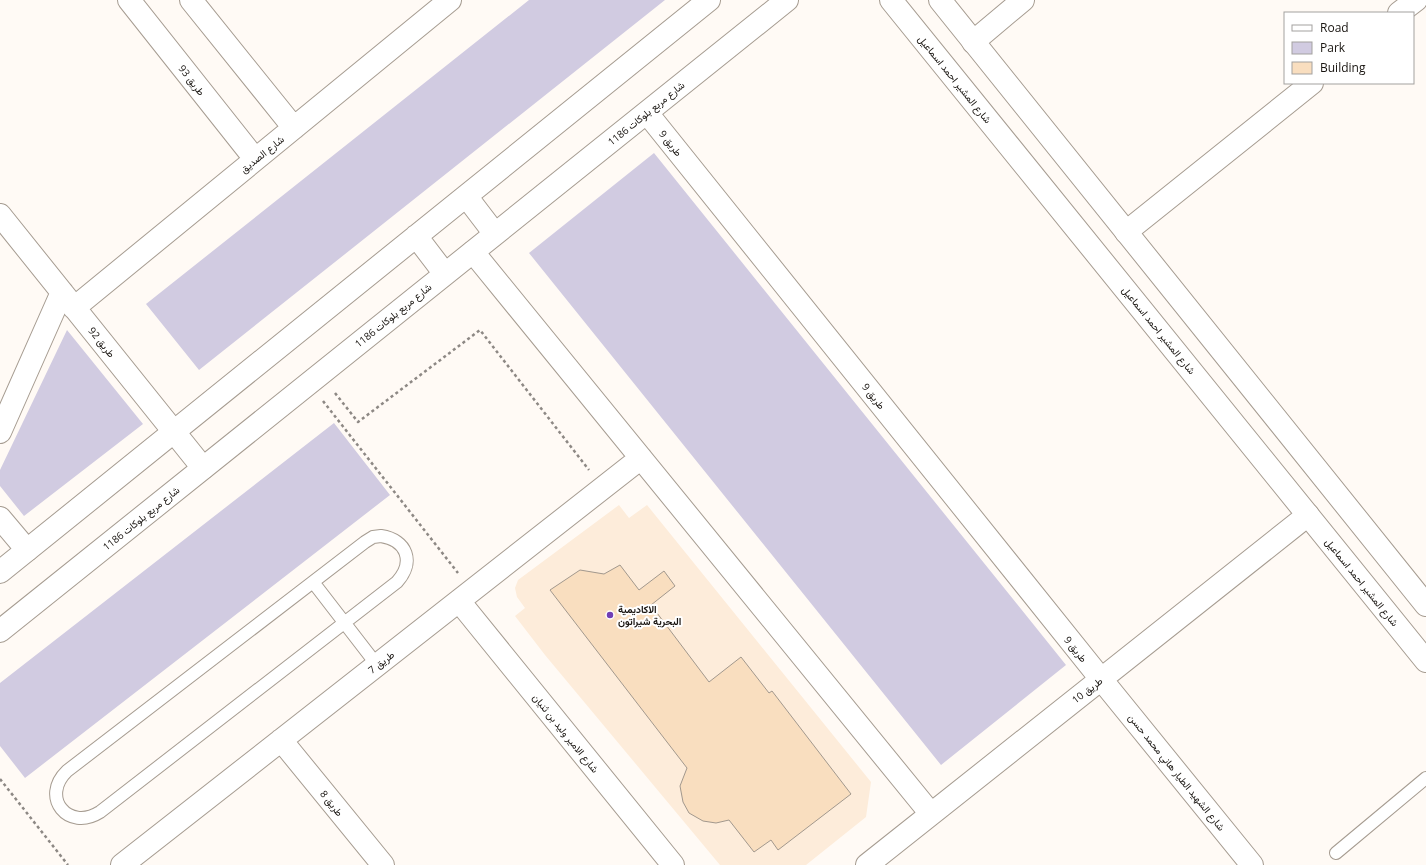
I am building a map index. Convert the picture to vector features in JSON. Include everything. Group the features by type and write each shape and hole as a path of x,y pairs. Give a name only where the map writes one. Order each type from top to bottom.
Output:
{"street":[{"name":"طريق 93","path":"129,0 255,159"},
{"path":"191,0 294,128"},
{"name":"شارع الصديق","path":"68,300 255,159 450,0"},
{"path":"0,572 709,0"},
{"name":"شارع مربع بلوكات 1186","path":"0,631 787,0"},
{"name":"شارع المشير احمد اسماعيل","path":"891,0 1426,661"},
{"path":"940,0 1426,605"},
{"path":"973,42 1023,0"},
{"path":"1400,12 1416,0"},
{"path":"1126,232 1311,84"},
{"name":"طريق 9","path":"646,113 1101,679"},
{"path":"466,196 495,234"},
{"name":"طريق 92","path":"0,215 203,468"},
{"path":"416,236 445,274"},
{"path":"473,252 931,814"},
{"path":"0,432 68,300"},
{"name":"طريق 7","path":"122,865 641,458"},
{"name":"طريق 10","path":"867,865 1308,515"},
{"path":"0,518 27,550"},
{"name":"شارع الامير وليد بن ثنيان","path":"465,596 673,865"},
{"name":"شارع الشهيد الطيار هاني محمد حسن","path":"1101,679 1245,862"},
{"name":"طريق 8","path":"281,740 383,865"}],"lane":[{"path":"373,537 390,537 397,541 404,548 407,557 407,566 404,575 397,582 100,812 91,817 81,819 71,817 63,811 58,803 56,794 61,777 67,771 313,582 373,537"},
{"path":"313,582 377,665"},
{"path":"1336,853 1426,778"}],"path":[{"path":"314,379 358,422 480,330 603,488"},
{"path":"314,379 465,596"},
{"path":"0,779 68,865"}],"shaded area":[{"path":"619,505 629,518 647,505 871,782 866,817 806,865 720,865 545,655 515,616 525,608 517,597 515,588 518,580"}],"green space":[{"path":"529,0 665,0 199,370 146,304"},
{"path":"654,153 1066,665 941,765 529,253"},
{"path":"67,330 143,424 24,516 0,486 0,470"},
{"path":"334,423 390,495 25,778 0,746 0,683"}],"building":[{"path":"620,565 639,590 664,571 675,586 651,605 709,682 741,657 769,693 772,691 851,794 778,850 771,840 754,852 729,820 716,823 703,821 689,813 683,802 680,786 687,768 550,590 580,570 604,574"}],"place":[{"name":"الاكاديمية البحرية شيراتون","path":"610,615"}]}
